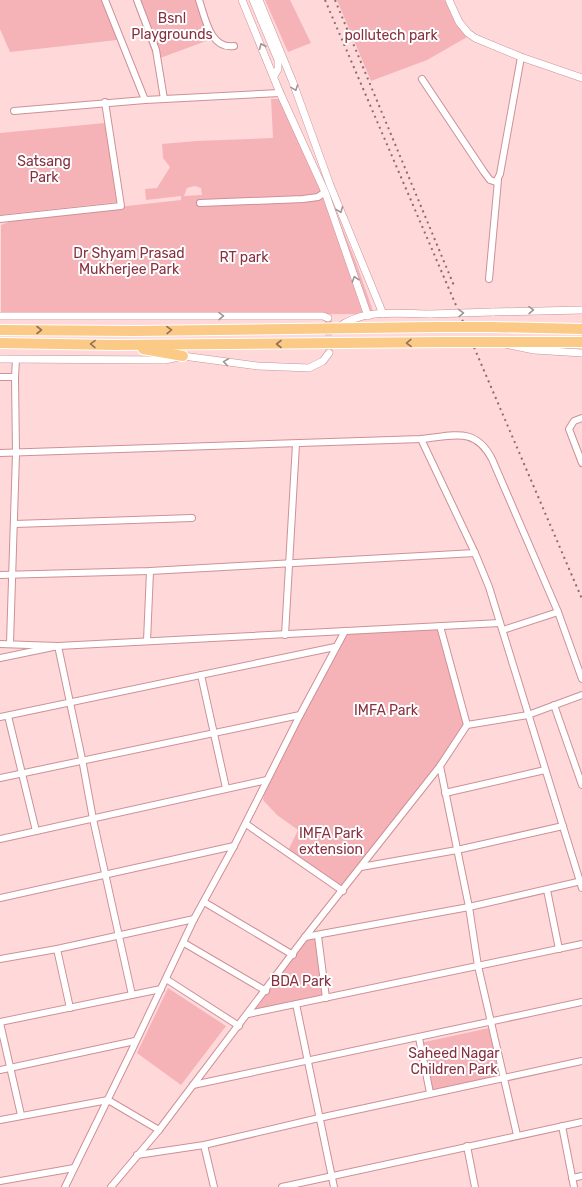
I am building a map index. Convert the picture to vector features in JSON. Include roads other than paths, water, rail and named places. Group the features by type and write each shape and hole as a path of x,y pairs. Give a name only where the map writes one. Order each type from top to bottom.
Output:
{"highway":[{"path":"0,330 135,331 435,327 582,329"},
{"path":"0,343 115,345 582,342"},
{"path":"115,345 183,356"}],"street":[{"path":"105,0 145,100"},
{"path":"137,0 156,50 164,99"},
{"path":"199,0 210,31 216,40 226,47 234,46"},
{"path":"242,0 280,93 325,192 368,316"},
{"path":"255,0 278,60 278,69 274,76"},
{"path":"255,0 288,71 330,185 383,314"},
{"path":"448,0 459,22 468,33 475,38 521,57 582,78"},
{"path":"489,279 498,180 521,57"},
{"path":"278,60 288,71"},
{"path":"422,79 490,180 496,182 498,180"},
{"path":"14,111 105,102 280,93"},
{"path":"0,219 121,206 105,102"},
{"path":"200,203 303,199 318,197 325,192"},
{"path":"338,328 348,320 383,314 582,310"},
{"path":"0,316 323,316 328,318"},
{"path":"496,342 515,348 582,353"},
{"path":"0,359 165,360 183,356 258,366 304,368 317,365 323,361 329,353"},
{"path":"10,644 15,524 16,359"},
{"path":"0,377 15,377"},
{"path":"582,418 574,421 569,429 582,463"},
{"path":"0,453 16,454 296,444 467,436 475,438 486,447 558,612 582,679"},
{"path":"305,937 318,936 469,907 581,883 489,587 475,553 421,439"},
{"path":"285,634 296,444"},
{"path":"15,524 192,518"},
{"path":"0,575 150,571 289,562 475,553"},
{"path":"147,642 150,571"},
{"path":"503,630 558,612"},
{"path":"0,644 58,646 500,623"},
{"path":"440,626 467,725"},
{"path":"65,1187 184,943 194,919 246,824 300,715 335,647 345,631"},
{"path":"0,658 58,646"},
{"path":"58,646 93,819 120,934 132,995"},
{"path":"0,717 70,701 335,647"},
{"path":"200,674 226,788"},
{"path":"112,1186 159,1130 294,954 305,937 343,891 440,766 467,725 528,715 582,695"},
{"path":"554,705 582,785"},
{"path":"0,778 82,759 300,715"},
{"path":"8,716 36,831"},
{"path":"440,766 469,907 478,966 517,1135"},
{"path":"445,792 545,770"},
{"path":"0,839 267,780"},
{"path":"246,824 343,891"},
{"path":"361,867 457,850 563,826"},
{"path":"0,898 234,846"},
{"path":"547,890 559,948"},
{"path":"204,902 294,954"},
{"path":"0,959 57,949 194,919"},
{"path":"318,936 326,998"},
{"path":"184,943 266,991"},
{"path":"248,1014 582,944"},
{"path":"57,949 70,1008"},
{"path":"166,979 239,1026"},
{"path":"21,1115 9,1068 0,1022 161,989"},
{"path":"193,1085 418,1038 490,1020 582,1002"},
{"path":"296,1004 334,1187"},
{"path":"418,1038 430,1093"},
{"path":"0,1070 135,1041"},
{"path":"137,1155 204,1145 430,1093 582,1061"},
{"path":"0,1120 108,1100 159,1130"},
{"path":"282,1187 582,1122"},
{"path":"562,1126 574,1187"},
{"path":"204,1145 214,1187"},
{"path":"467,1146 475,1187"},
{"path":"0,1181 74,1168"},
{"path":"572,1178 582,1176"}],"tunnel":[{"path":"328,318 329,353"}],"railway":[{"path":"325,0 582,599"},
{"path":"335,0 455,288"}],"park label":[{"name":"Bsnl Playgrounds","path":"172,26"},
{"name":"pollutech park","path":"391,35"},
{"name":"Satsang Park","path":"44,170"},
{"name":"RT park","path":"244,257"},
{"name":"Dr Shyam Prasad Mukherjee Park","path":"129,262"},
{"name":"IMFA Park","path":"386,710"},
{"name":"IMFA Park extension","path":"331,842"},
{"name":"BDA Park","path":"301,981"},
{"name":"Saheed Nagar Children Park","path":"454,1062"}]}
